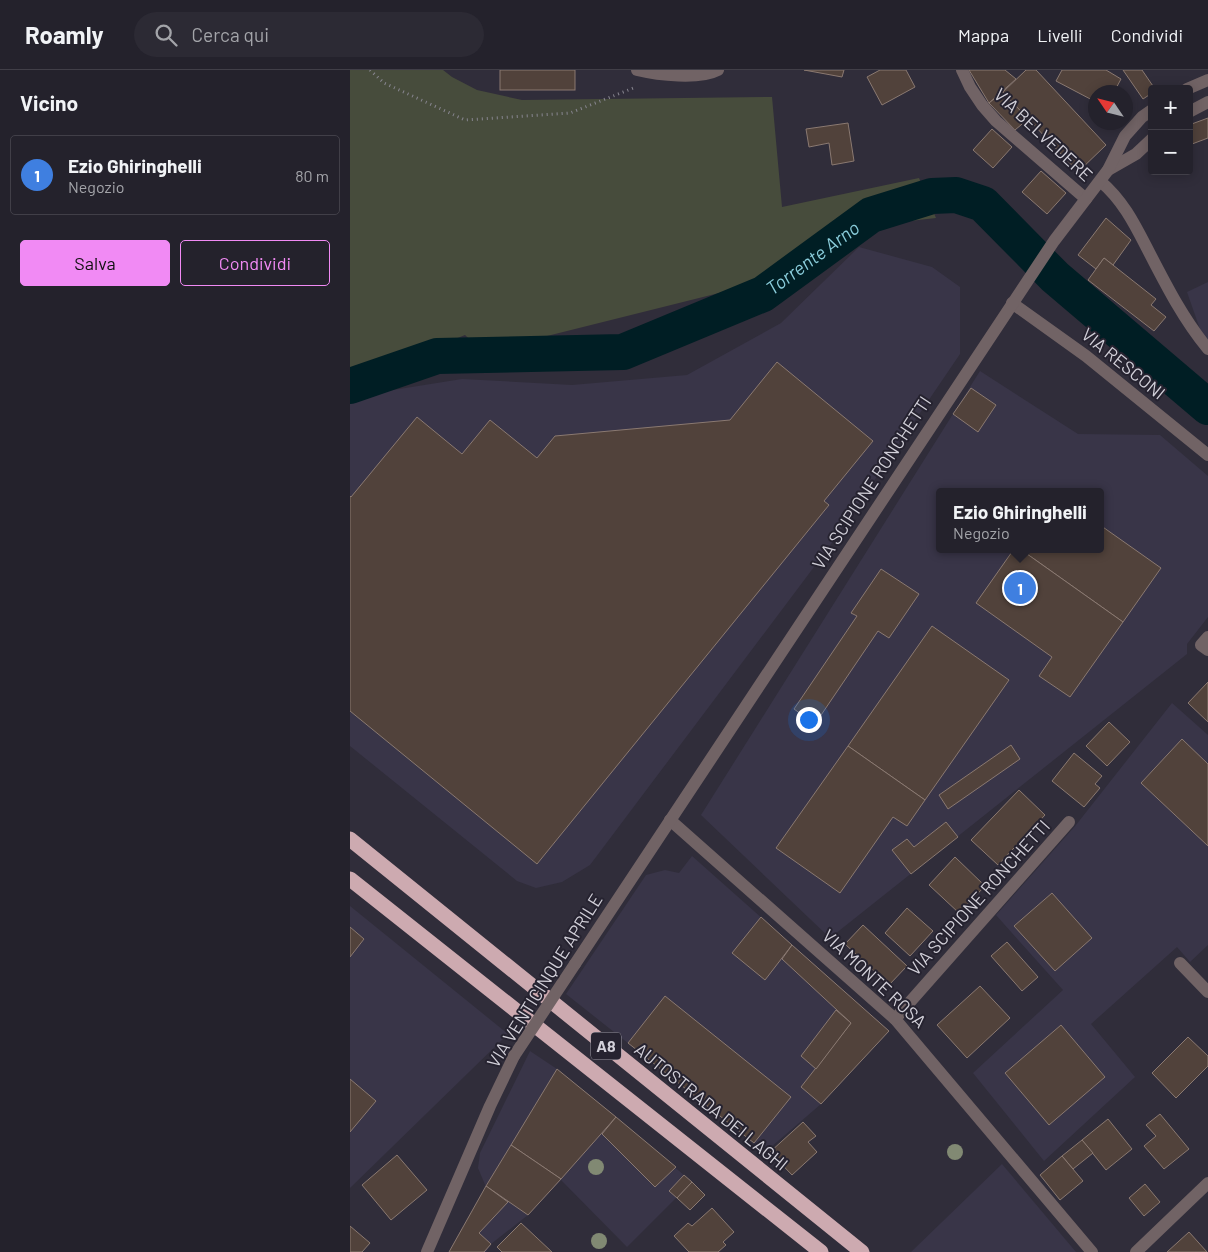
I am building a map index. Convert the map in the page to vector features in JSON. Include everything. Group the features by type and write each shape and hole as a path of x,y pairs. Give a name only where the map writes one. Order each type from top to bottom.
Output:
{"highway":[{"name":"AUTOSTRADA DEI LAGHI","path":"350,840 862,1252"},
{"name":"A8","path":"350,878 821,1252"}],"street":[{"path":"637,70 668,74 709,74 718,70"},
{"name":"VIA BELVEDERE","path":"962,70 978,99 996,121 1086,198"},
{"path":"1193,86 1208,80"},
{"path":"1193,110 1208,102"},
{"name":"VIA SCIPIONE RONCHETTI","path":"670,820 1022,288 1054,241 1108,170 1125,136 1148,113"},
{"name":"VIA SCIPIONE RONCHETTI","path":"1108,170 1136,154 1148,143"},
{"path":"1100,181 1112,190 1127,210 1178,308 1208,349"},
{"name":"VIA RESCONI","path":"1012,303 1086,356 1208,455"},
{"name":"VIA VENTICINQUE APRILE","path":"426,1252 514,1056 670,820"},
{"name":"VIA MONTE ROSA","path":"670,820 895,1019 1092,1252"},
{"name":"VIA SCIPIONE RONCHETTI","path":"895,1019 1069,822"},
{"path":"1180,963 1208,992"},
{"path":"1136,1252 1208,1182"},
{"path":"418,1252 442,1215"}],"path":[{"path":"370,70 384,83 466,120 570,113 641,85"}],"shaded area":[{"path":"859,247 932,267 960,287 960,354 829,547 590,865 562,882 536,888 517,881 350,746 350,402 368,394 462,379 572,385 687,375 781,323"},
{"path":"1208,282 1208,352 1187,292"},
{"path":"980,371 1078,434 1160,435 1208,476 1208,617 1187,644 1187,654 830,938 701,815"},
{"path":"1172,703 1208,735 1208,945 1190,962 1177,947 1091,1024 1135,1077 1044,1161 973,1073 1063,990 996,915 1076,825"},
{"path":"692,856 889,1031 821,1104 763,1154 754,1143 566,994 646,875 665,870 679,873"},
{"path":"350,906 508,1034 350,1188"},
{"path":"530,1051 557,1069 692,1182 627,1247 561,1180 528,1215 491,1244 486,1252 449,1252 486,1187 478,1168 480,1153"},
{"path":"1002,1164 1076,1252 911,1252"}],"green space":[{"path":"350,70 443,70 477,90 522,100 772,97 782,207 919,178 936,218 892,223 839,249 723,292 483,352 465,335 350,382"}],"building":[{"path":"500,70 575,70 575,90 500,90"},
{"path":"804,70 844,70 842,77"},
{"path":"880,70 906,70 915,87 882,105 867,77"},
{"path":"969,70 1005,70 1016,79 989,103"},
{"path":"1026,70 1036,70 1088,126 1088,130 1092,130 1106,145 1078,172 1003,92"},
{"path":"1062,70 1106,70 1121,79 1118,85 1088,85 1088,98 1056,81"},
{"path":"1123,70 1142,70 1152,85 1148,85 1148,96 1143,99"},
{"path":"1003,92 1028,119 1015,130 989,103"},
{"path":"1208,118 1208,138 1193,144 1193,124"},
{"path":"848,123 854,161 832,165 829,143 809,147 806,129"},
{"path":"992,129 1012,147 993,168 973,150"},
{"path":"1041,171 1066,193 1047,214 1022,192"},
{"path":"1106,218 1131,240 1113,265 1104,258 1096,269 1078,255"},
{"path":"1104,258 1156,299 1151,305 1166,317 1154,331 1088,280"},
{"path":"777,362 873,441 824,501 829,505 537,864 350,711 350,496 417,417 462,454 490,420 537,458 555,436 730,420"},
{"path":"971,388 996,405 978,432 953,414"},
{"path":"1104,528 1161,568 1123,622 1026,553 1104,553"},
{"path":"1011,553 1026,553 1123,622 1070,697 1039,676 1052,657 976,603"},
{"path":"881,569 919,594 889,638 878,631 815,724 794,709 857,616 851,613"},
{"path":"932,626 1009,680 925,800 848,746"},
{"path":"1208,682 1208,722 1188,703"},
{"path":"1109,722 1130,742 1107,766 1086,746"},
{"path":"1182,739 1208,764 1208,846 1141,783"},
{"path":"1011,745 1020,759 948,809 939,795"},
{"path":"848,746 925,800 907,826 893,817 840,893 776,848"},
{"path":"1074,753 1102,776 1095,784 1100,788 1084,807 1052,781"},
{"path":"1019,790 1045,815 998,865 971,840"},
{"path":"946,822 958,837 911,874 892,850 907,839 914,847"},
{"path":"955,857 985,886 959,913 929,885"},
{"path":"1052,893 1092,938 1055,971 1014,926"},
{"path":"907,908 933,931 910,956 885,933"},
{"path":"761,917 792,945 765,980 732,953"},
{"path":"863,925 907,966 889,985 845,944"},
{"path":"350,927 364,939 350,957"},
{"path":"1007,942 1038,977 1022,991 991,956"},
{"path":"792,945 889,1031 821,1104 801,1087 851,1023 782,959"},
{"path":"980,986 1010,1018 967,1058 937,1025"},
{"path":"665,996 791,1097 754,1143 628,1043"},
{"path":"836,1010 851,1023 816,1069 801,1056"},
{"path":"1061,1025 1105,1077 1049,1125 1005,1073"},
{"path":"1188,1037 1208,1056 1208,1066 1176,1098 1152,1073"},
{"path":"557,1069 616,1117 561,1179 511,1145"},
{"path":"350,1079 376,1101 350,1132"},
{"path":"1160,1114 1189,1149 1164,1169 1144,1146 1156,1136 1146,1125"},
{"path":"616,1117 676,1167 655,1187 602,1134"},
{"path":"1108,1119 1132,1149 1106,1170 1082,1140"},
{"path":"803,1122 816,1136 808,1142 817,1152 792,1175 770,1152"},
{"path":"1082,1140 1093,1153 1073,1169 1062,1156"},
{"path":"511,1145 561,1179 528,1215 486,1186"},
{"path":"397,1155 427,1190 391,1220 362,1185"},
{"path":"1062,1156 1083,1181 1060,1200 1040,1175"},
{"path":"684,1175 692,1182 677,1198 669,1191"},
{"path":"692,1182 705,1195 690,1210 677,1198"},
{"path":"1145,1184 1160,1202 1144,1216 1129,1198"},
{"path":"486,1186 508,1202 479,1233 491,1244 484,1252 449,1252"},
{"path":"712,1208 734,1232 723,1242 726,1245 718,1252 689,1252 674,1236 688,1223 692,1226"},
{"path":"521,1223 552,1252 502,1252 497,1247"},
{"path":"350,1226 370,1243 362,1252 350,1252"},
{"path":"1189,1232 1207,1252 1167,1252"}],"waterway":[{"name":"Torrente Arno","path":"350,386 437,356 623,352 763,294 871,215 932,196 956,195 983,204 1055,277 1208,407"}],"place":[{"name":"Ezio Ghiringhelli","path":"1020,588"}]}
